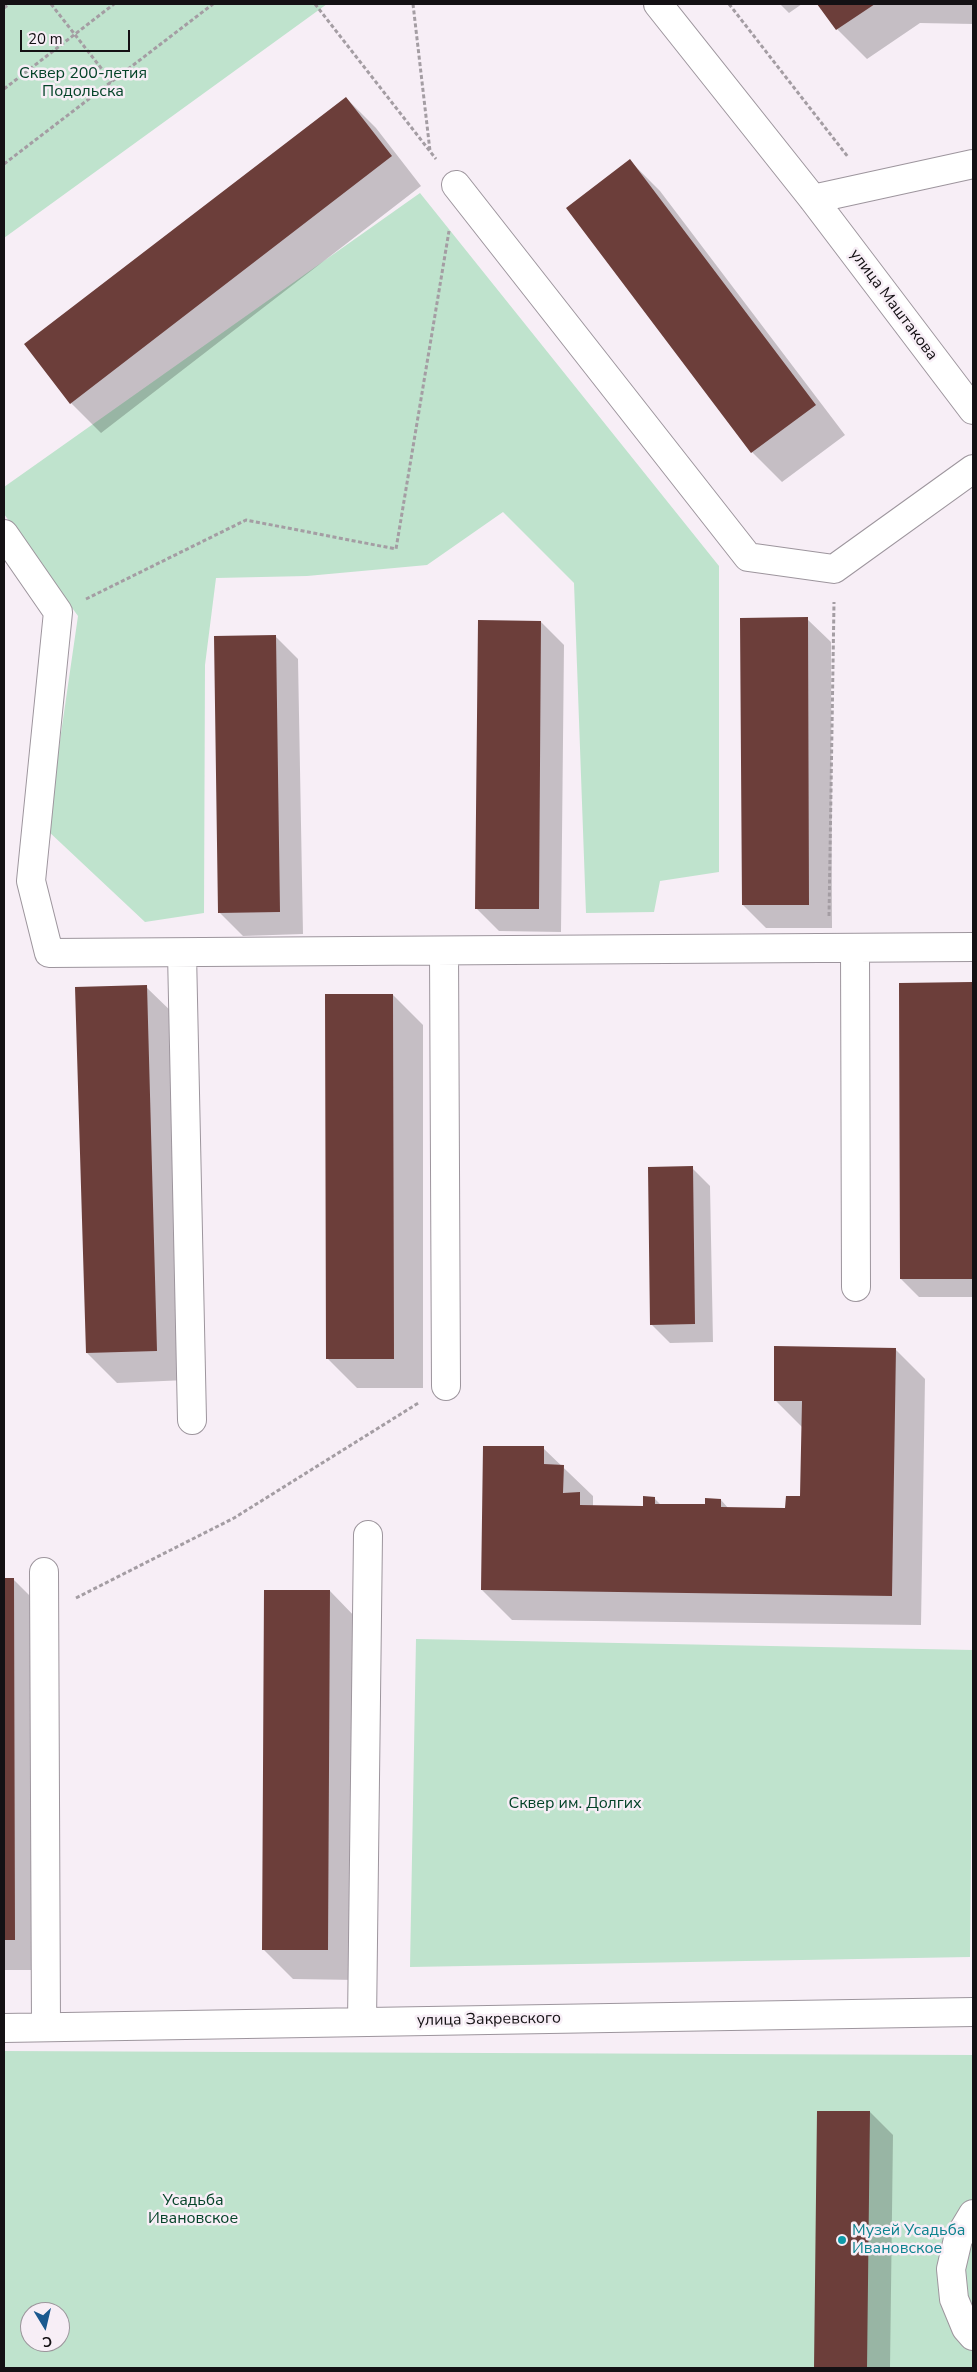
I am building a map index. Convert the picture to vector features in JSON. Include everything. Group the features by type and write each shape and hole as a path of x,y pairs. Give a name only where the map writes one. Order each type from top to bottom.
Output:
{"street":[{"name":"улица Маштакова","path":"658,4 813,199 973,410"},
{"path":"813,199 973,164"},
{"path":"456,186 748,557 834,569 973,469"},
{"path":"4,534 58,612 30,881 49,953 973,947"},
{"path":"842,948 856,1287"},
{"path":"444,951 446,1386"},
{"path":"182,953 192,1420"},
{"path":"362,2022 368,1535"},
{"path":"44,1572 46,2027"},
{"name":"улица Закревского","path":"4,2028 973,2012"},
{"path":"973,2214 958,2239 951,2269 954,2300 966,2328 973,2336"}],"path":[{"path":"4,8 9,4"},
{"path":"51,4 112,82"},
{"path":"4,89 114,4"},
{"path":"4,164 213,4"},
{"path":"315,4 430,152 413,4"},
{"path":"729,4 852,162"},
{"path":"58,612 246,520 396,549 456,186"},
{"path":"834,569 842,948"},
{"path":"44,1614 234,1518 446,1386"}],"green space":[{"name":"Сквер 200-летия Подольска","path":"4,4 327,4 4,238"},
{"path":"420,193 719,566 719,872 660,881 654,912 586,913 574,583 503,512 427,565 307,576 216,578 205,665 204,913 145,922 47,830 78,616 4,514 4,487"},
{"name":"Сквер им. Долгих","path":"416,1639 973,1650 970,1957 410,1967"},
{"name":"Усадьба Ивановское","path":"4,2051 973,2055 973,2368 4,2368"}],"building":[{"path":"817,4 875,4 836,30"},
{"path":"346,97 392,156 70,404 24,344"},
{"path":"630,159 816,405 751,453 566,208"},
{"path":"808,617 809,905 742,905 740,618"},
{"path":"478,620 541,621 539,909 475,909"},
{"path":"276,635 280,912 218,913 214,636"},
{"path":"972,982 973,1279 900,1279 899,983"},
{"path":"147,985 157,1351 86,1353 75,987"},
{"path":"325,994 393,994 394,1359 326,1359"},
{"path":"693,1166 695,1324 650,1325 648,1167"},
{"path":"774,1346 896,1348 892,1596 481,1590 483,1446 544,1446 544,1464 564,1465 563,1493 580,1492 580,1505 643,1506 643,1496 655,1497 655,1504 705,1504 705,1498 721,1499 721,1507 785,1508 786,1496 800,1496 802,1401 774,1401"},
{"path":"4,1578 14,1578 15,1940 4,1940"},
{"path":"264,1590 330,1590 328,1950 262,1950"},
{"name":"Музей Усадьба Ивановское","path":"817,2111 870,2111 867,2368 814,2368"}],"place":[{"name":"Музей Усадьба Ивановское","path":"842,2240"}]}
